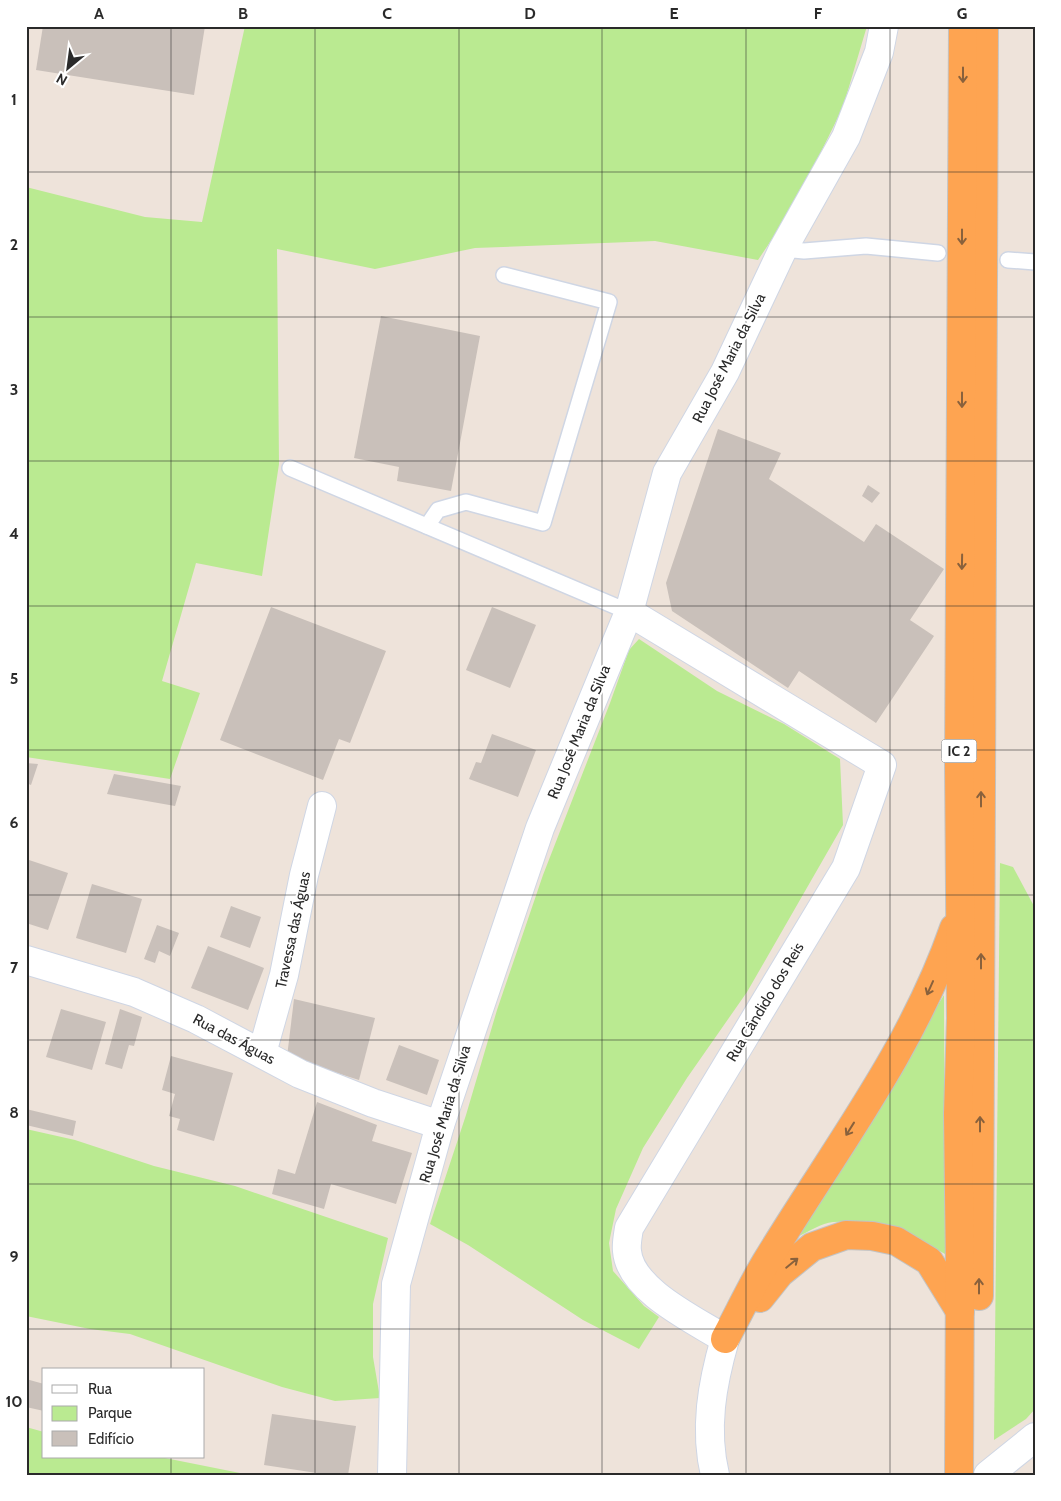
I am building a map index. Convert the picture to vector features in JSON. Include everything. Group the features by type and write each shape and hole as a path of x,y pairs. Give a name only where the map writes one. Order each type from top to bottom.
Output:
{"highway":[{"name":"IC 2","path":"959,1475 958,1114 961,1018 963,26"},
{"name":"IC 2","path":"978,1475 984,26"},
{"path":"725,1339 765,1263 912,1028 944,957 960,910"},
{"path":"725,1339 780,1273 812,1247 846,1235 872,1236 896,1241 928,1261 960,1311"}],"street":[{"name":"Rua José Maria da Silva","path":"392,1475 396,1284 440,1126 540,828 629,612 667,473 725,372 783,249 846,138 879,52 884,26"},
{"name":"Rua Cândido dos Reis","path":"629,612 882,765 846,868 629,1228 627,1252 636,1274 653,1293 725,1339"},
{"name":"Travessa das Águas","path":"262,1053 284,975 304,875 322,806"},
{"name":"Rua das Águas","path":"26,960 134,992 196,1019 300,1074 373,1103 440,1126"},
{"path":"715,1475 709,1452 710,1413 716,1372 725,1339"},
{"path":"988,1475 1035,1437"}],"lane":[{"path":"783,249 804,251 866,246 938,252"},
{"path":"1008,260 1035,262"},
{"path":"427,526 438,510 466,502 543,523 546,514 609,302 504,275"},
{"path":"290,468 629,612"}],"green space":[{"path":"245,26 867,26 843,107 795,205 758,260 655,241 475,248 375,269 277,249 279,464 262,576 196,563 162,681 200,693 170,779 26,757 26,187 145,217 202,222"},
{"path":"639,639 717,691 784,724 840,759 843,825 747,992 687,1078 643,1148 616,1209 609,1243 613,1271 644,1306 659,1317 639,1349 583,1320 468,1245 430,1224 466,1115 497,1010 543,875 629,650"},
{"path":"1000,863 1013,867 1035,908 1035,1409 1026,1419 994,1440"},
{"path":"944,995 945,1254 905,1234 862,1222 833,1222 797,1237"},
{"path":"26,1129 75,1140 154,1166 235,1186 388,1238 373,1304 373,1357 380,1398 335,1401 282,1387 130,1334 90,1329 26,1316"},
{"path":"26,1427 42,1431 42,1458 165,1458 250,1475 26,1475"}],"building":[{"path":"43,26 205,26 194,95 36,70"},
{"path":"381,316 480,336 451,491 397,481 399,467 354,458"},
{"path":"718,429 781,453 769,479 864,542 876,524 944,569 910,620 934,636 876,723 799,671 788,688 672,611 666,583"},
{"path":"868,485 880,493 872,503 862,496"},
{"path":"271,607 386,651 350,743 339,739 323,780 220,740"},
{"path":"492,607 536,625 510,688 466,670"},
{"path":"492,734 536,750 518,797 469,779 476,762 481,763"},
{"path":"26,763 38,764 31,785 26,783"},
{"path":"114,774 181,786 175,806 107,794"},
{"path":"26,859 68,873 48,930 26,923"},
{"path":"92,884 142,899 126,953 76,938"},
{"path":"231,906 261,917 250,948 220,937"},
{"path":"157,925 179,933 170,956 159,951 155,963 144,959"},
{"path":"208,946 264,968 248,1010 191,988"},
{"path":"294,999 375,1018 359,1080 287,1057"},
{"path":"61,1009 106,1022 92,1070 46,1057"},
{"path":"120,1009 142,1017 134,1046 129,1045 122,1069 105,1064"},
{"path":"399,1045 439,1060 427,1095 386,1080"},
{"path":"171,1056 233,1073 214,1141 177,1130 180,1119 169,1116 175,1094 162,1090"},
{"path":"317,1102 377,1125 372,1141 412,1153 396,1204 331,1184 324,1209 272,1194 278,1169 295,1174"},
{"path":"26,1109 76,1121 73,1136 26,1125"},
{"path":"26,1379 42,1383 42,1411 26,1407"},
{"path":"272,1414 356,1426 348,1475 330,1475 264,1465"}]}
